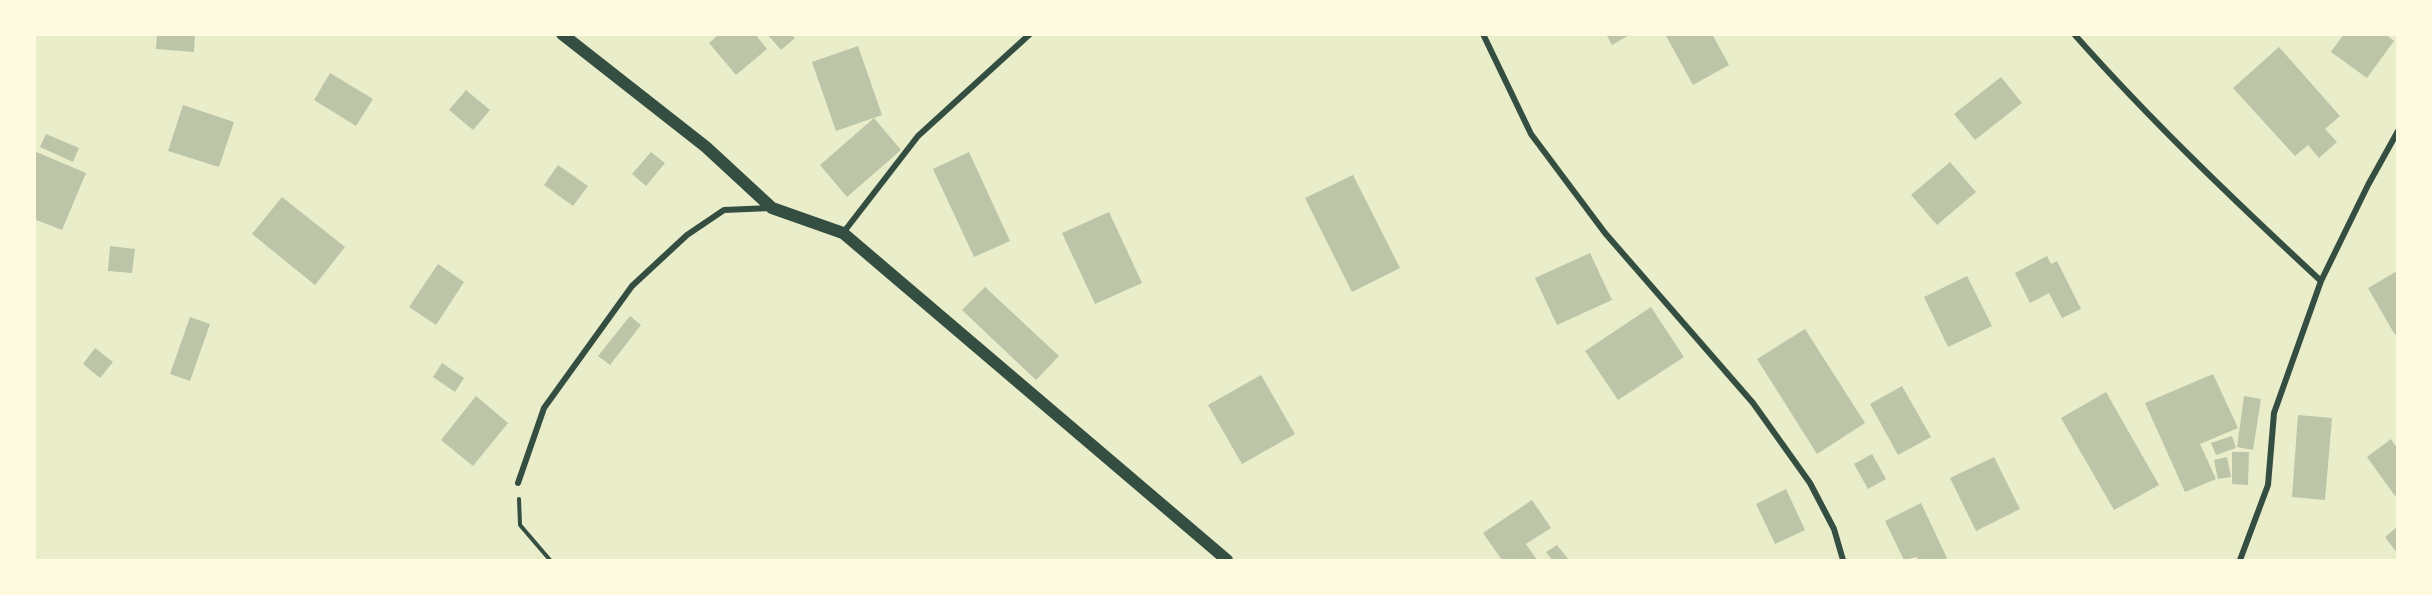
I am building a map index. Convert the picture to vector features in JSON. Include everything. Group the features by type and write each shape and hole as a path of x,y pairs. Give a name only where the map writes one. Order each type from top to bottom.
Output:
{"main road":[{"path":"562,34 706,147 772,208 843,232 1227,561"}],"street":[{"path":"843,232 918,136 1030,34"},
{"path":"1483,34 1531,134 1605,233 1753,404 1810,483 1834,529 1843,561"},
{"path":"2074,34 2105,69 2252,218 2321,281"},
{"path":"2240,561 2268,485 2274,413 2321,281 2367,185 2397,131"},
{"path":"518,483 544,408 632,286 687,234 724,210 772,208"}],"path":[{"path":"518,483 520,525 550,561"}],"building":[{"path":"157,34 195,34 194,52 156,49"},
{"path":"719,34 755,34 767,49 736,75 709,43"},
{"path":"767,34 791,34 795,38 781,50"},
{"path":"1606,34 1631,34 1612,45"},
{"path":"1665,34 1712,34 1729,65 1693,85"},
{"path":"2344,34 2385,34 2394,41 2367,78 2331,52"},
{"path":"858,46 882,115 836,131 812,62"},
{"path":"2279,47 2340,116 2325,129 2337,142 2319,158 2308,145 2295,156 2233,88"},
{"path":"330,73 373,99 356,126 314,100"},
{"path":"2001,77 2022,103 1975,140 1954,114"},
{"path":"466,90 490,110 473,130 449,110"},
{"path":"183,105 234,122 219,167 168,151"},
{"path":"874,118 901,150 847,197 820,165"},
{"path":"46,134 79,148 73,162 40,147"},
{"path":"34,151 86,173 62,230 34,219"},
{"path":"651,152 665,163 646,186 632,174"},
{"path":"969,152 1010,241 974,257 933,169"},
{"path":"1950,162 1976,192 1937,225 1911,195"},
{"path":"558,165 588,186 573,206 544,185"},
{"path":"1353,175 1400,268 1352,292 1305,198"},
{"path":"282,197 345,247 315,285 252,234"},
{"path":"1109,212 1142,283 1095,304 1062,233"},
{"path":"110,246 135,249 132,273 108,271"},
{"path":"1590,253 1612,300 1557,325 1535,278"},
{"path":"2047,256 2051,264 2057,261 2081,309 2062,318 2049,293 2030,303 2015,273"},
{"path":"438,264 464,282 436,325 409,307"},
{"path":"2397,271 2397,333 2395,335 2368,288"},
{"path":"1967,276 1992,326 1948,347 1924,297"},
{"path":"985,287 1059,356 1036,380 962,310"},
{"path":"1651,307 1684,357 1618,400 1585,351"},
{"path":"630,316 641,325 610,365 598,356"},
{"path":"190,317 210,324 190,381 170,374"},
{"path":"1805,329 1865,423 1817,454 1757,359"},
{"path":"95,348 113,362 100,378 83,364"},
{"path":"442,363 464,378 455,392 433,377"},
{"path":"2213,374 2238,428 2200,444 2216,479 2185,492 2145,403"},
{"path":"1261,375 1295,434 1242,464 1208,405"},
{"path":"1902,386 1931,437 1898,455 1870,404"},
{"path":"2106,392 2159,485 2114,510 2061,418"},
{"path":"476,396 508,423 473,466 441,440"},
{"path":"2244,396 2261,399 2253,450 2237,447"},
{"path":"2298,415 2332,418 2325,500 2292,497"},
{"path":"2232,436 2236,448 2216,455 2211,443"},
{"path":"2391,439 2397,448 2397,494 2395,496 2367,457"},
{"path":"2232,452 2249,452 2248,485 2232,484"},
{"path":"1872,454 1886,479 1868,489 1854,464"},
{"path":"1994,457 2020,509 1976,531 1950,478"},
{"path":"2227,457 2231,477 2218,479 2214,460"},
{"path":"1786,489 1805,530 1775,544 1756,504"},
{"path":"1532,500 1551,528 1526,544 1537,560 1502,560 1483,533"},
{"path":"1921,503 1947,558 1943,560 1918,560 1917,557 1904,560 1885,521"},
{"path":"2397,527 2397,553 2385,537"},
{"path":"1557,545 1569,560 1552,560 1546,552"}]}
